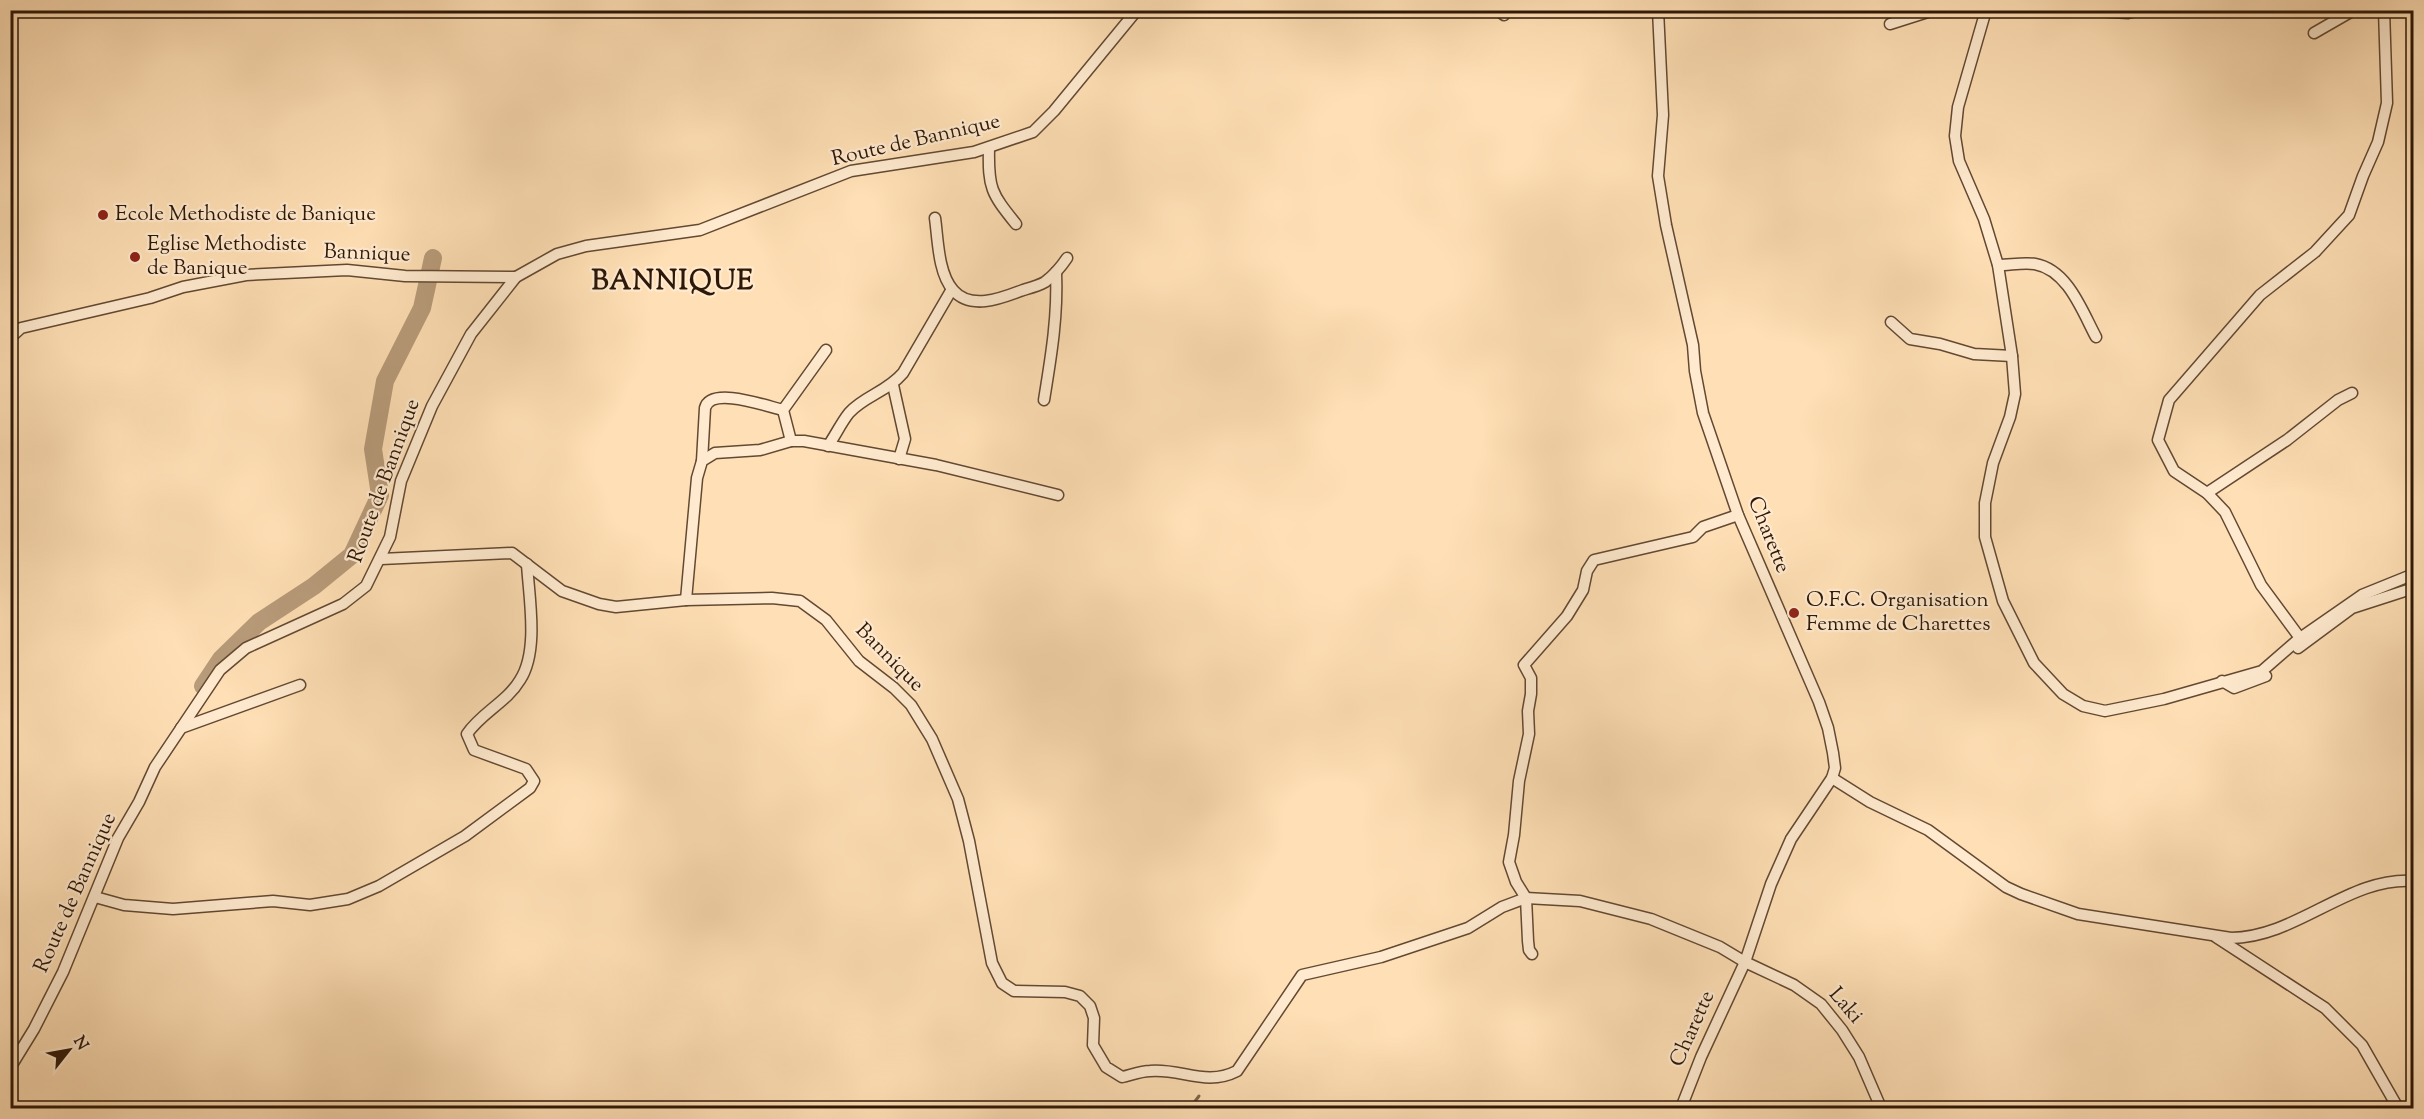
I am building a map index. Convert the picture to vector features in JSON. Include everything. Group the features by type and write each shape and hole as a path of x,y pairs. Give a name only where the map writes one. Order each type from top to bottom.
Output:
{"street":[{"name":"Route de Bannique","path":"10,1068 34,1029 63,972 118,838 139,802 155,767 220,670 246,648 343,604 366,586 390,537 401,481 432,406 471,334 516,277 557,254 586,246 700,230 852,171 989,148 1033,132 1054,111 1137,10"},
{"name":"Charette","path":"1658,10 1663,115 1658,176 1666,225 1693,345 1703,414 1738,515 1822,711 1835,768 1832,778 1791,839 1771,884 1745,962 1681,1108"},
{"path":"1890,24 1934,10"},
{"path":"1986,10 1958,107 1955,136 1959,161 1984,219 1998,266 2012,356 2015,394 2010,417 1993,463 1985,503 1985,537 2003,601 2034,663 2063,694 2083,706 2105,711 2164,699 2262,671 2300,638 2362,595 2414,574"},
{"path":"2080,10 2128,13 2140,10"},
{"path":"2314,33 2354,10"},
{"path":"2300,638 2261,585 2225,512 2207,493 2174,471 2158,440 2169,400 2260,295 2315,252 2349,215 2362,176 2378,142 2387,103 2384,10"},
{"path":"989,148 988,179 994,194 1013,221"},
{"path":"935,218 944,272 952,290 963,298 980,302 997,300 1043,283 1068,258"},
{"path":"1998,266 2034,263 2050,268 2066,283 2096,337"},
{"name":"Bannique","path":"10,338 16,326 150,298 183,287 246,275 347,270 405,276 516,277"},
{"path":"1044,400 1054,339 1056,272"},
{"path":"828,446 849,413 893,385 903,373 952,290"},
{"path":"1891,322 1910,339 1940,344 1974,354 2012,356"},
{"path":"783,410 826,350"},
{"path":"893,385 905,439 899,459"},
{"path":"2207,493 2287,440 2338,400 2352,393"},
{"path":"686,600 697,478 702,461 707,402 712,398 723,397 783,410"},
{"path":"783,410 791,441"},
{"path":"702,461 715,453 760,450 791,441 936,465 1058,495"},
{"path":"1532,954 1528,941 1526,898 1516,882 1509,862 1519,781 1529,734 1528,711 1531,678 1524,665 1568,616 1583,590 1587,571 1594,560 1693,537 1702,527 1738,515"},
{"name":"Bannique","path":"381,559 512,553 562,591 599,604 616,607 686,600 772,598 800,602 826,620 859,661 894,688 911,705 932,740 958,799 969,841 996,974 1002,983 1014,991 1065,992 1080,996 1090,1006 1094,1018 1094,1045 1106,1067 1122,1077 1150,1071 1168,1071 1189,1076 1224,1078 1237,1071 1302,975 1381,957 1468,928 1502,907 1526,898"},
{"path":"95,897 119,903 173,909 273,901 310,905 348,899 379,886 465,836 530,788 534,781 526,769 474,750 467,734 520,680 527,662 530,651 531,615 527,564"},
{"path":"2222,681 2234,688 2265,676 2292,652 2352,608 2414,588"},
{"path":"182,728 300,685"},
{"path":"1832,778 1870,802 1928,830 2006,887 2078,914 2213,935 2248,937 2281,928 2358,890 2387,883 2414,881"},
{"name":"Laki","path":"1526,898 1580,901 1651,919 1720,947 1745,962 1794,985 1821,1004 1842,1030 1859,1057 1881,1108"},
{"path":"2213,935 2325,1008 2340,1021 2361,1045 2398,1108"}],"waterway":[{"path":"203,686 221,659 259,622 314,586 352,555 380,495 373,449 385,381 422,308 433,258"},
{"path":"1190,1108 1199,1096"}],"place":[{"name":"Ecole Methodiste de Banique","path":"103,215"},
{"name":"Eglise Methodiste de Banique","path":"135,257"},
{"name":"O.F.C. Organisation Femme de Charettes","path":"1794,613"}],"district":[{"name":"BANNIQUE","path":"673,282"}]}
